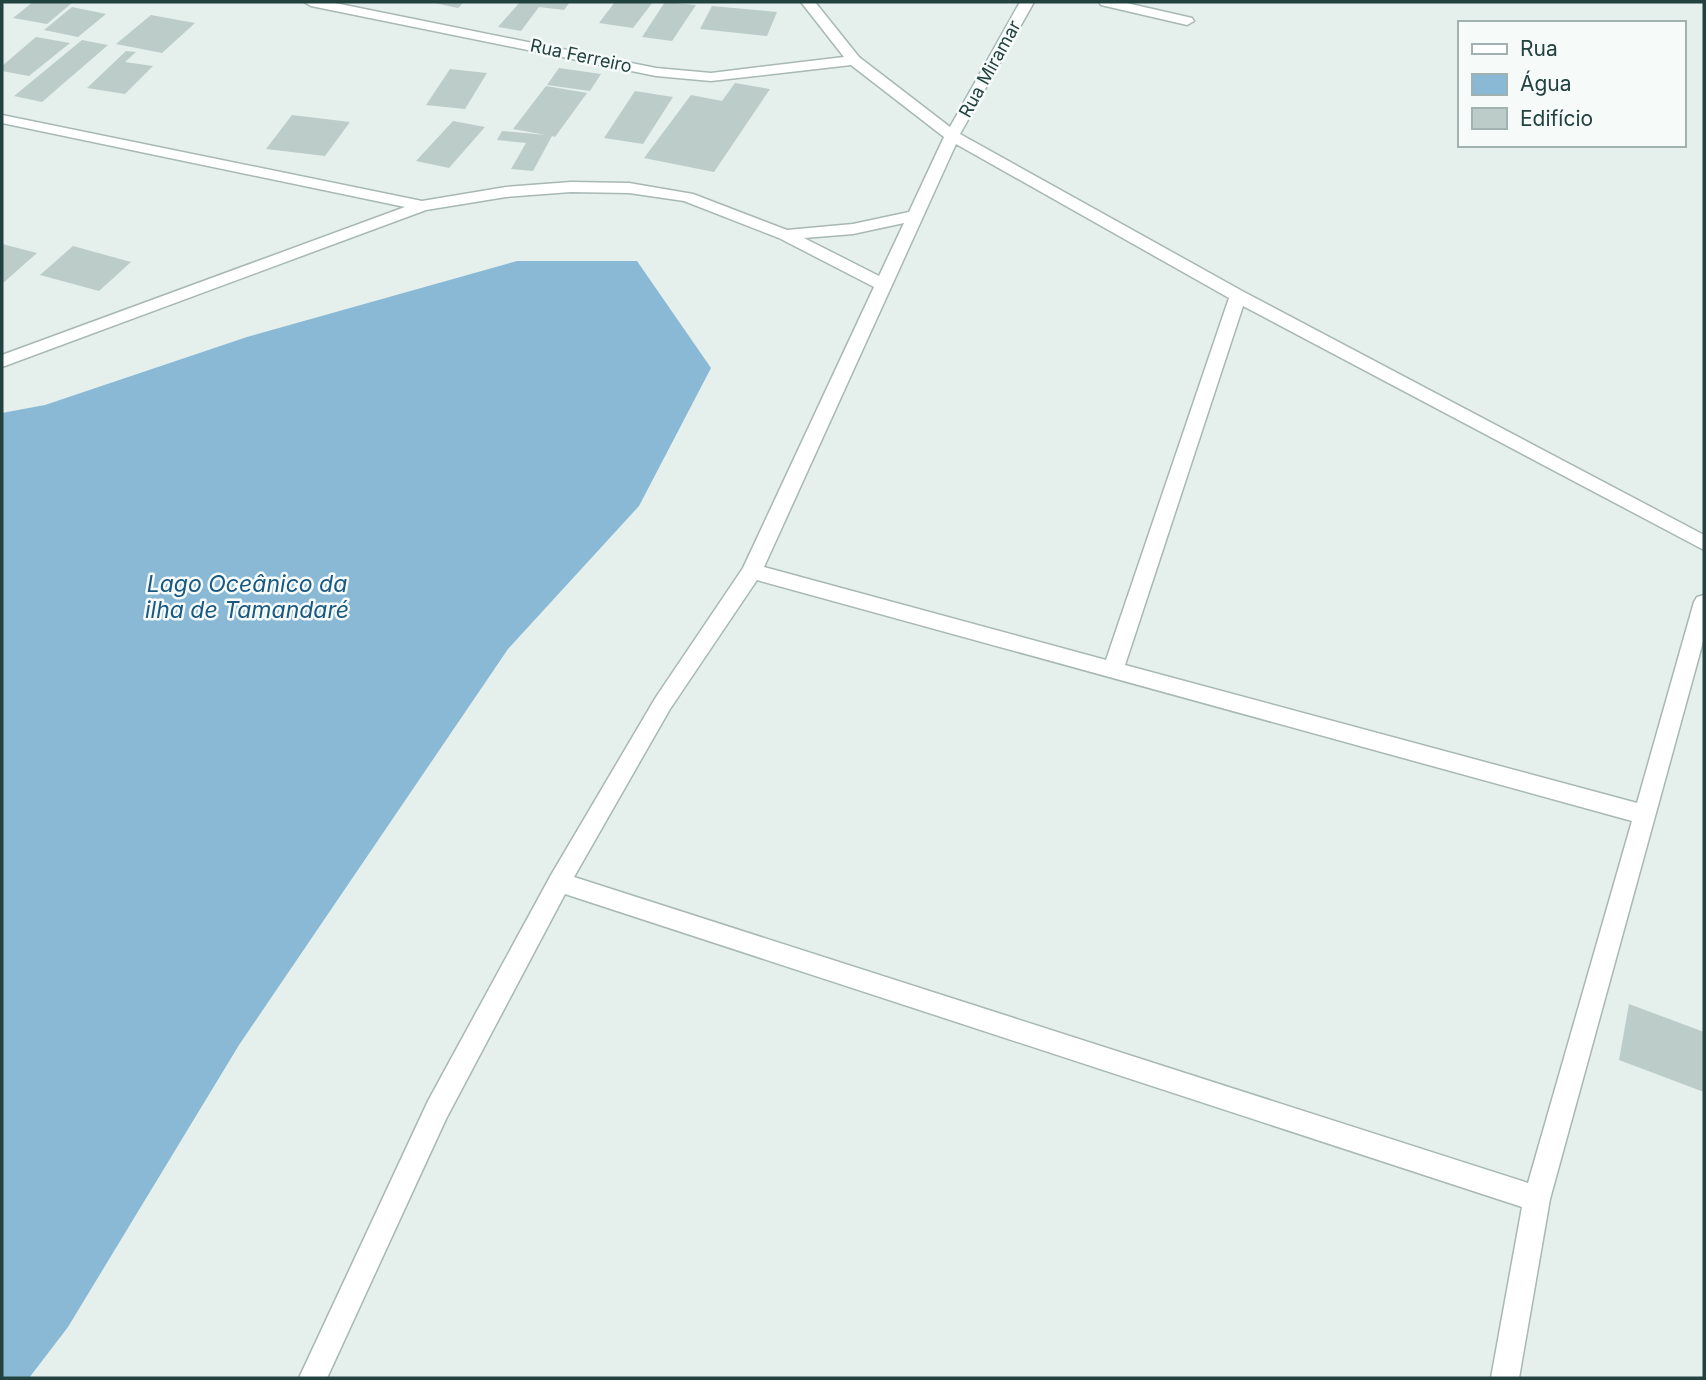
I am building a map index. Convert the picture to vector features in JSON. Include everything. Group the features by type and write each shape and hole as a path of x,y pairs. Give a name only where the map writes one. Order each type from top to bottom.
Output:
{"street":[{"name":"Rua Ferreiro","path":"311,2 656,72 711,77 786,71 854,60"},
{"path":"808,2 854,60 952,136 1238,296 1704,543"},
{"name":"Rua Miramar","path":"315,1378 437,1110 559,882 663,703 752,571 952,136 1027,2"},
{"path":"1106,2 1187,21"},
{"path":"2,119 423,206"},
{"path":"7,356 423,206 506,192 571,187 629,188 687,197 785,235 884,285"},
{"path":"785,235 853,229 917,215"},
{"path":"1113,670 1238,296"},
{"path":"752,571 1645,816"},
{"path":"1505,1378 1536,1199 1704,602"},
{"path":"559,882 1536,1199"}],"water":[{"name":"Lago Oceânico da ilha de Tamandaré","path":"517,261 637,261 711,368 639,506 508,649 239,1045 68,1327 29,1378 2,1378 2,413 45,405 247,337"}],"building":[{"path":"33,2 73,2 47,24 13,18"},
{"path":"430,2 464,2 458,8"},
{"path":"520,2 570,2 564,10 539,7 521,31 498,27"},
{"path":"615,2 653,2 633,28 599,23"},
{"path":"665,2 696,5 672,41 642,37"},
{"path":"712,6 777,12 767,36 700,29"},
{"path":"72,7 106,14 78,37 44,30"},
{"path":"151,15 195,23 162,53 116,44"},
{"path":"36,37 70,43 29,76 2,71 2,66"},
{"path":"82,40 108,45 42,102 14,96"},
{"path":"126,51 136,52 125,62 153,66 125,94 87,88"},
{"path":"559,68 601,74 590,91 547,85"},
{"path":"450,69 487,73 465,109 426,105"},
{"path":"735,83 770,89 714,172 644,158 691,95 722,101"},
{"path":"546,86 587,93 555,137 552,136 533,171 511,169 526,143 497,140 502,131 546,135 513,129"},
{"path":"635,91 673,97 643,144 604,138"},
{"path":"292,115 350,122 325,156 266,149"},
{"path":"453,121 485,127 449,168 416,161"},
{"path":"2,244 37,253 2,284"},
{"path":"73,246 131,262 99,291 40,275"},
{"path":"1629,1004 1704,1032 1704,1092 1619,1060"}]}
